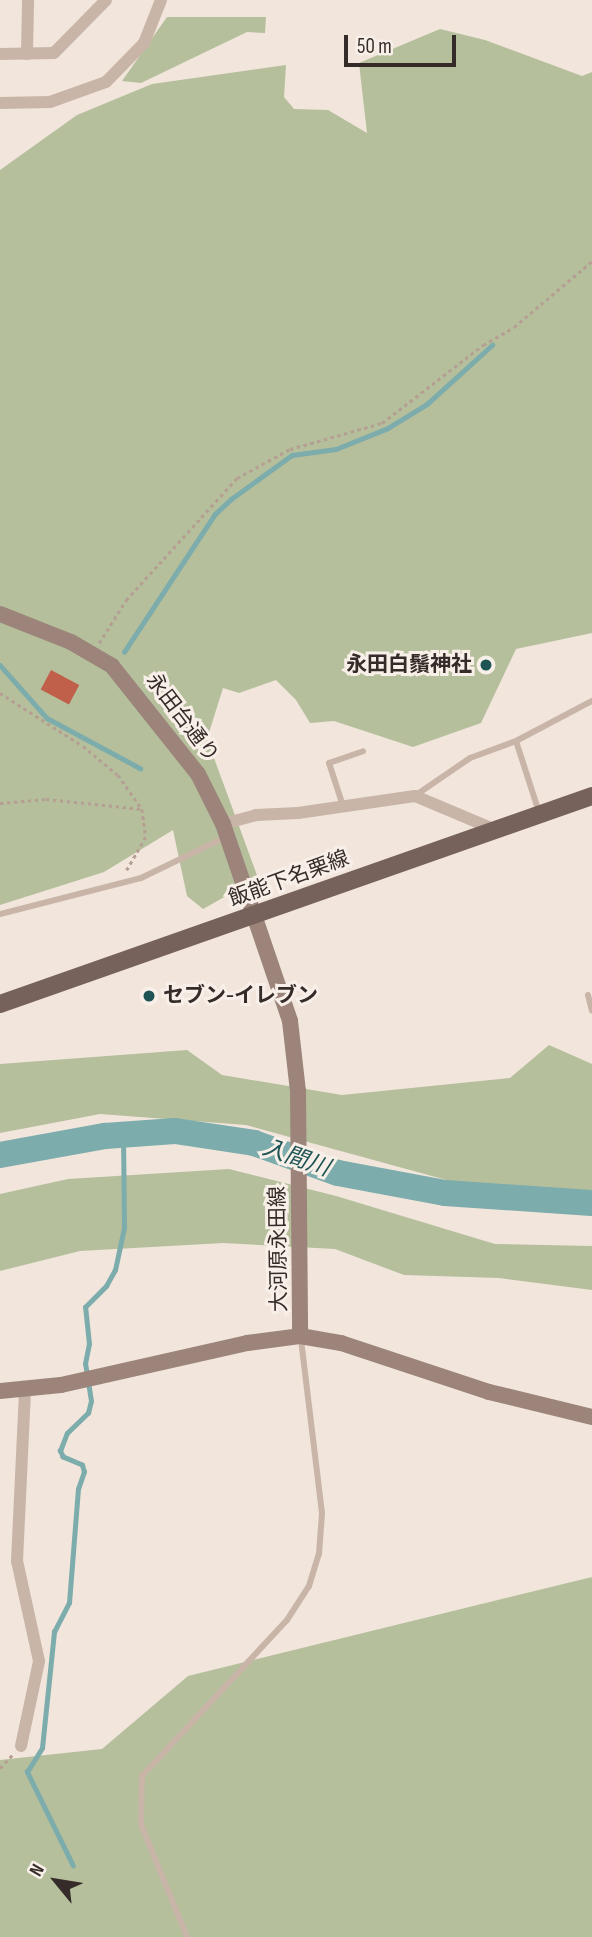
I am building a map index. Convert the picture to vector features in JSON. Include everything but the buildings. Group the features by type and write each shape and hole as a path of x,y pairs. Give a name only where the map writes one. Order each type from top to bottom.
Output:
{"main road":[{"name":"飯能下名栗線","path":"0,1004 257,916 493,829 592,796"}],"street":[{"path":"27,54 28,0"},
{"path":"0,54 54,53 106,0"},
{"path":"0,103 50,103 106,82 144,43 161,0"},
{"name":"永田台通り","path":"0,614 93,653 120,674 150,709 198,774 226,830 257,916"},
{"path":"226,830 256,815 344,807 415,796 493,829"},
{"name":"大河原永田線","path":"257,916 290,1021 298,1091 300,1336"},
{"path":"0,1391 25,1390 300,1336 341,1343 489,1392 592,1417"},
{"path":"21,1746 39,1661 17,1561 25,1390"}],"lane":[{"path":"415,796 470,758 516,741 592,701"},
{"path":"516,741 539,813"},
{"path":"344,807 329,763 363,751"},
{"path":"0,914 141,878 226,830"},
{"path":"588,995 592,1011"},
{"path":"187,1937 141,1824 142,1776 286,1620 309,1586 319,1554 322,1513 300,1336"}],"path":[{"path":"93,653 126,600 237,478 290,449 382,423 483,345 514,327 592,261"},
{"path":"0,694 83,747 118,775 142,809 146,837 140,853 110,885"},
{"path":"0,803 47,799 142,809"},
{"path":"0,1768 21,1746"}],"green space":[{"path":"167,17 266,17 265,33 247,32 141,83 122,81"},
{"path":"440,29 485,40 582,76 592,72 592,633 516,649 481,723 413,747 334,721 310,723 296,700 276,680 239,693 223,688 207,739 258,878 203,909 187,896 173,830 104,872 0,905 0,170 77,115 152,84 286,65 284,97 294,109 328,110 367,133 359,63"},
{"path":"549,1045 592,1064 592,1192 483,1190 246,1125 100,1114 0,1133 0,1064 187,1050 222,1075 342,1095 510,1078"},
{"path":"229,1169 336,1196 495,1244 592,1246 592,1290 499,1278 404,1275 335,1249 223,1243 80,1251 0,1271 0,1194 68,1179"},
{"path":"592,1577 592,1937 0,1937 0,1760 102,1749 188,1676"}],"waterway":[{"path":"124,652 215,514 231,499 292,455 336,449 388,428 427,404 492,345"},
{"path":"0,665 47,718 140,768"},
{"name":"入間川","path":"0,1155 105,1136 175,1131 254,1143 338,1173 445,1193 592,1203"},
{"path":"73,1866 27,1772 42,1748 54,1632 69,1603 78,1489 84,1472 82,1465 63,1457 60,1451 67,1433 88,1413 91,1401 85,1364 89,1344 85,1307 106,1286 115,1270 124,1228 123,1135"}],"place":[{"name":"永田白鬚神社","path":"486,665"},
{"name":"セブン-イレブン","path":"149,996"}]}
